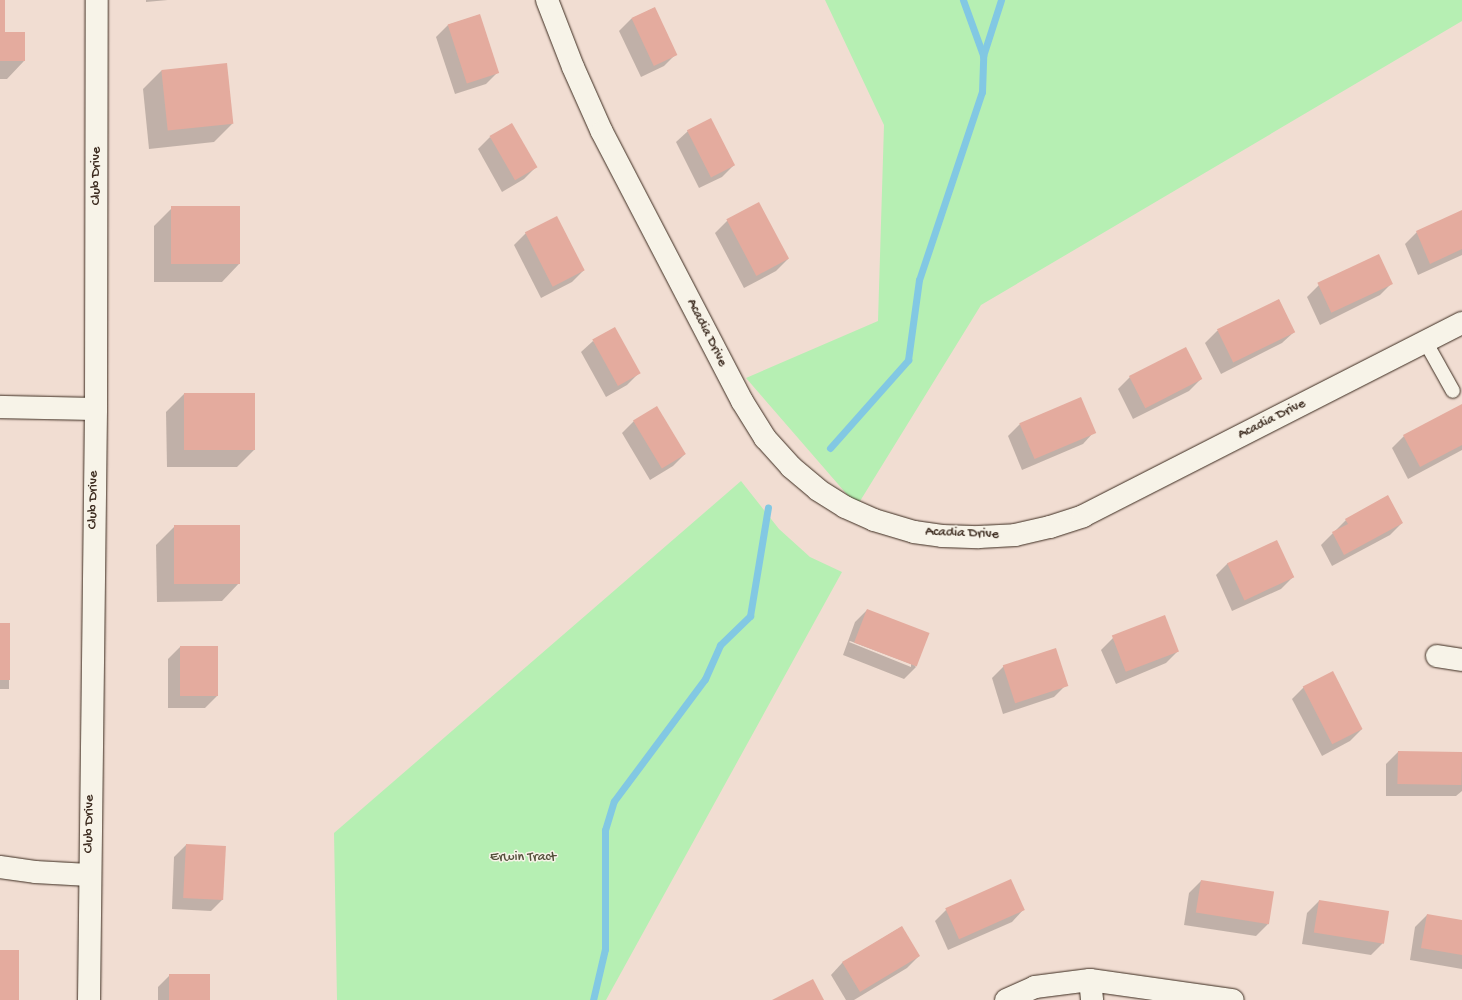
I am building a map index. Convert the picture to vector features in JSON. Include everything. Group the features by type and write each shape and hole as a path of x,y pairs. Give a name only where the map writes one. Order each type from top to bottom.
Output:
{"street":[{"name":"Club Drive","path":"89,1000 89,876 96,409 97,0"},
{"name":"Acadia Drive","path":"547,0 573,67 602,132 745,407 765,438 791,467 818,490 874,520 914,532 942,536 1015,535 1056,525 1083,516 1462,323"},
{"path":"0,406 96,409"},
{"path":"1437,656 1462,660"},
{"path":"0,867 35,872 89,876"},
{"path":"1006,1000 1035,987 1233,1000"}],"lane":[{"path":"1425,341 1453,391"}],"green space":[{"path":"825,0 1462,0 1462,21 981,305 857,506 746,378 878,321 884,125"},
{"name":"Erwin Tract","path":"741,481 779,529 810,557 842,572 606,1000 337,1000 334,833"}],"building":[{"path":"0,0 5,0 5,32 25,32 25,61 0,61"},
{"path":"655,7 677,55 654,66 631,18"},
{"path":"480,14 499,73 467,83 448,25"},
{"path":"227,63 233,124 168,131 161,70"},
{"path":"711,118 735,165 711,177 687,130"},
{"path":"512,123 538,167 515,180 489,136"},
{"path":"759,202 789,259 756,276 726,219"},
{"path":"171,206 240,206 240,264 171,264"},
{"path":"1462,210 1462,249 1430,264 1416,231"},
{"path":"557,216 585,270 553,287 525,232"},
{"path":"1379,254 1393,284 1331,313 1317,283"},
{"path":"1279,299 1295,332 1233,363 1217,329"},
{"path":"615,327 641,373 618,386 592,340"},
{"path":"1186,347 1202,379 1145,408 1129,376"},
{"path":"184,393 255,393 255,450 184,450"},
{"path":"1081,397 1096,433 1035,459 1019,423"},
{"path":"1462,404 1462,445 1420,467 1403,435"},
{"path":"657,406 686,454 662,468 633,420"},
{"path":"1388,495 1403,523 1344,555 1332,532 1348,524 1345,519"},
{"path":"174,525 240,525 240,584 174,584"},
{"path":"1277,540 1294,577 1244,600 1227,563"},
{"path":"867,609 930,633 917,667 854,643"},
{"path":"1165,615 1179,651 1126,672 1112,635"},
{"path":"0,623 10,623 10,680 0,680"},
{"path":"180,646 218,646 218,696 180,696"},
{"path":"1056,648 1068,686 1015,703 1003,665"},
{"path":"1333,671 1363,729 1332,744 1303,686"},
{"path":"1398,751 1462,752 1461,785 1397,784"},
{"path":"186,844 226,846 223,900 183,898"},
{"path":"1011,879 1025,910 959,939 945,908"},
{"path":"1201,880 1274,892 1269,924 1196,913"},
{"path":"1319,900 1389,911 1384,944 1314,933"},
{"path":"1427,914 1462,920 1462,955 1421,948"},
{"path":"902,926 920,956 860,992 842,962"},
{"path":"0,950 19,950 19,1000 0,1000"},
{"path":"169,974 210,974 210,1000 169,1000"},
{"path":"813,979 824,1000 772,1000"}],"waterway":[{"path":"963,0 983,55"},
{"path":"830,448 908,360 919,280 982,92 983,56 1001,0"},
{"path":"593,1000 605,949 605,830 614,801 705,679 720,645 750,616 768,507"}]}
